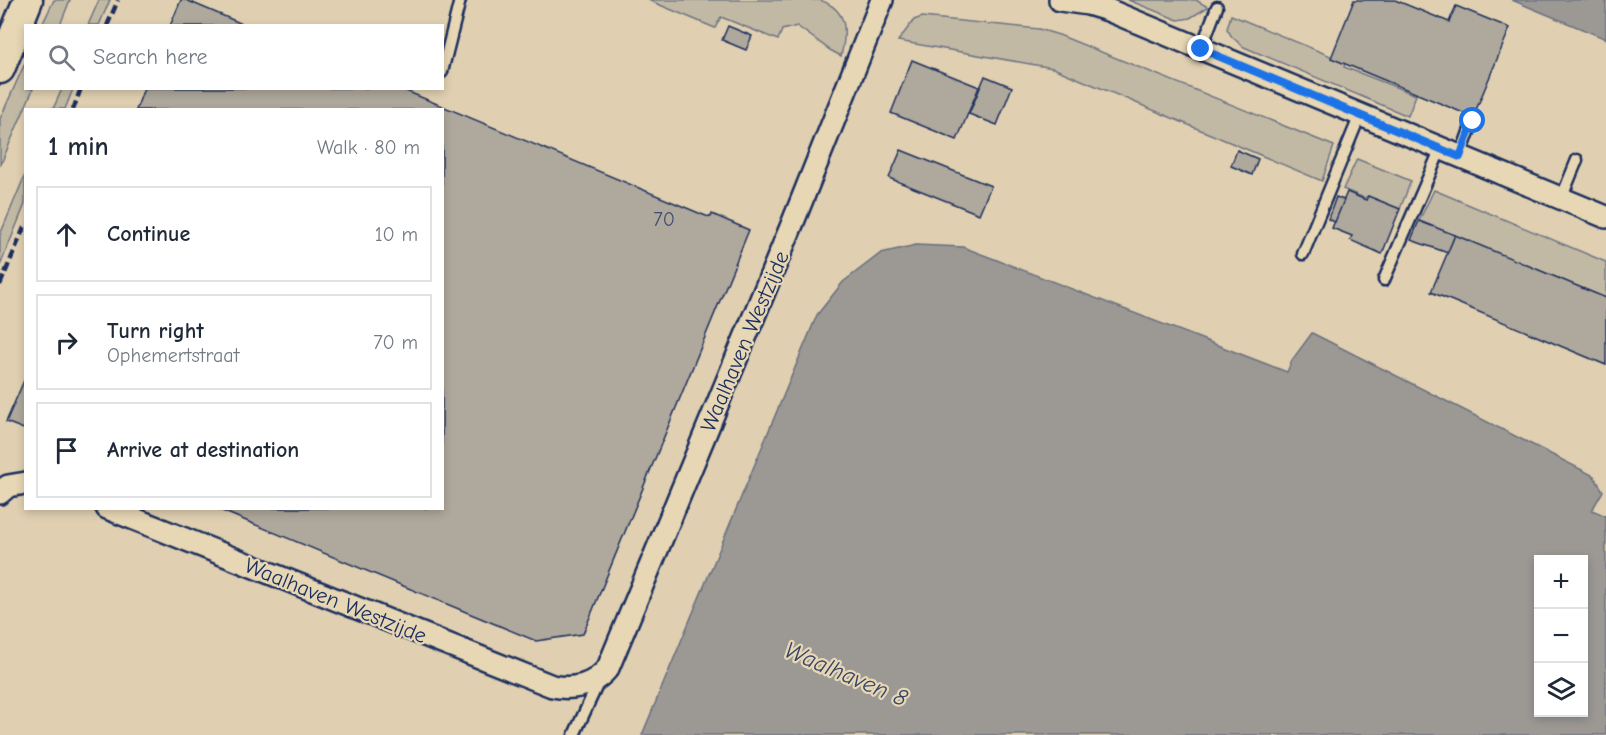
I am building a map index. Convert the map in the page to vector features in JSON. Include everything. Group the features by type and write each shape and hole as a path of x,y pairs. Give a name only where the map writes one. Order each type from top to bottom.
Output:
{"street":[{"path":"0,69 28,0"},
{"name":"Waalhaven Westzijde","path":"112,510 552,686 567,688 584,686 600,678 608,668 791,227 882,0"},
{"path":"1060,0 1108,10 1606,218"},
{"path":"0,493 8,486 24,483"}],"lane":[{"path":"444,64 460,0"},
{"path":"1201,49 1217,7"},
{"path":"1303,254 1360,115"},
{"path":"1384,280 1450,152 1473,121"},
{"path":"1561,199 1577,160"},
{"name":"Waalhaven Westzijde","path":"574,735 600,678"}],"shaded area":[{"path":"54,0 70,0 60,24 42,24"},
{"path":"99,0 110,0 99,24 88,24"},
{"path":"648,0 820,0 836,9 841,16 844,38 841,56 797,26 782,30 778,40 721,17 715,28"},
{"path":"1128,0 1196,0 1208,7 1190,18 1178,20"},
{"path":"1231,15 1345,62 1344,67 1416,95 1408,116 1244,47 1232,37 1227,29"},
{"path":"922,17 1039,29 1059,35 1334,146 1322,181 1053,68 898,41 914,20"},
{"path":"24,65 24,90 33,90 0,166 0,119"},
{"path":"62,90 73,90 65,108 53,108"},
{"path":"1357,159 1411,181 1400,209 1343,189"},
{"path":"24,177 24,206 0,266 0,235"},
{"path":"1434,190 1606,262 1606,298 1419,221"}],"water":[{"path":"1512,0 1606,0 1606,39"},
{"name":"Waalhaven 8","path":"916,245 963,247 1287,372 1292,360 1312,333 1594,476 1603,491 1592,510 1606,516 1606,735 642,735 817,315 843,282 881,253"}],"building":[{"path":"181,0 186,0 242,24 171,24"},
{"path":"1354,0 1395,0 1449,22 1456,6 1510,28 1473,117 1331,58"},
{"path":"728,26 752,36 746,50 722,40"},
{"path":"912,60 979,87 957,140 891,113"},
{"path":"985,76 1012,87 997,125 969,114"},
{"path":"143,90 404,90 706,216 711,217 712,214 749,230 583,634 536,641 220,510 444,510 444,108 137,108"},
{"path":"901,150 991,186 979,214 889,178"},
{"path":"1237,150 1258,159 1252,175 1231,166"},
{"path":"1347,192 1366,200 1368,196 1400,209 1382,254 1350,240 1352,236 1332,228"},
{"path":"1336,197 1344,200 1335,222 1328,219"},
{"path":"1419,221 1455,235 1448,253 1411,240"},
{"path":"1455,235 1606,298 1606,365 1431,292"},
{"path":"24,381 24,429 6,422"}],"railway":[{"path":"108,24 118,0"},
{"path":"74,108 80,90"},
{"path":"0,285 24,228"}],"route":[{"path":"1201,49 1460,157 1473,121"}]}
